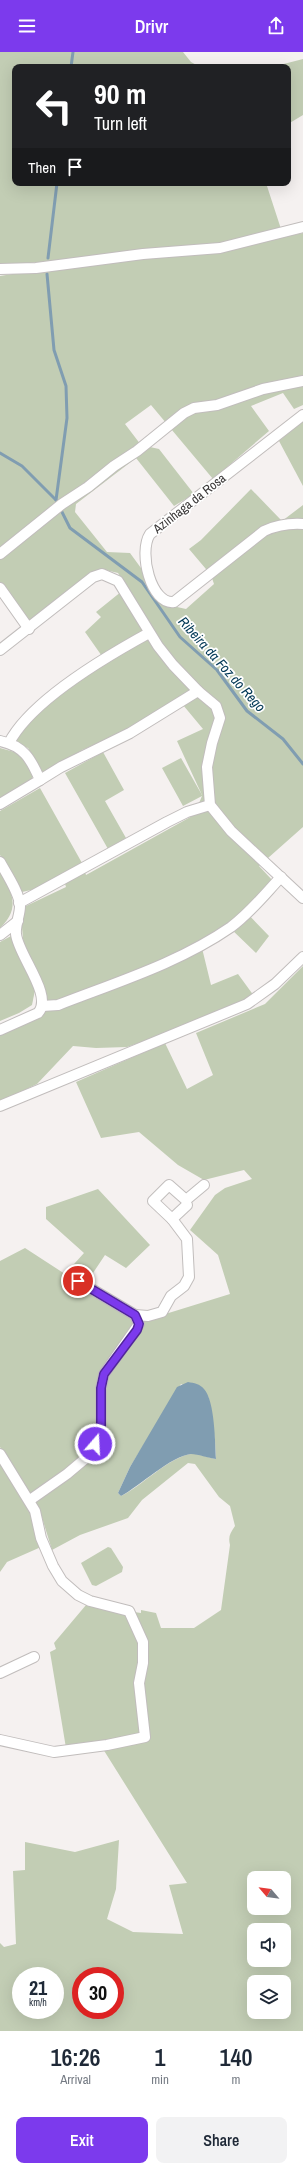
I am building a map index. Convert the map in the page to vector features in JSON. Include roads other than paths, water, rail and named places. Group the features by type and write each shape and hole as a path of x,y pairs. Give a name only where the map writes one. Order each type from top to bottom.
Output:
{"street":[{"path":"0,269 36,268 142,254 220,248 303,227"},
{"path":"0,554 62,504 88,488 114,466 137,451 184,413 194,408 217,405 263,389 303,381"},
{"name":"Azinhaga da Rosa","path":"303,414 150,534 144,550 150,580 161,597 170,603 174,602 264,531 287,523 303,524"},
{"path":"0,650 29,629 93,577 102,574 118,581 149,633 173,665 198,691 216,706 220,718 207,767 210,805 231,831 303,898"},
{"path":"0,588 29,629"},
{"path":"40,780 29,756 23,750 5,742 26,720 63,688 108,656 149,633"},
{"path":"0,804 62,767 130,733 198,691"},
{"path":"19,903 167,822 187,812 210,805"},
{"path":"0,862 19,903 16,934 21,949 40,991 42,1006 38,1013 0,1030"},
{"path":"42,1006 58,1005 151,969 206,943 240,920 281,877"},
{"path":"0,935 18,921"},
{"path":"0,1106 247,1004 275,984 303,957"},
{"path":"78,1281 135,1315 148,1316 162,1312 172,1296 184,1286 189,1276 187,1239 172,1219 153,1201 169,1185 186,1200 204,1185"},
{"path":"172,1219 187,1205"},
{"path":"30,1500 68,1474 86,1458 95,1444 101,1433 101,1388 104,1374 137,1330 139,1324 135,1315"},
{"path":"0,1454 30,1500 35,1511 41,1538 53,1566 62,1581 78,1595 90,1601 129,1611 134,1618 143,1642 143,1663 139,1683 145,1737 107,1745 54,1752 0,1740"},
{"path":"0,1673 34,1656"}],"water":[{"path":"188,1382 201,1386 208,1395 214,1422 216,1459 194,1454 183,1456 174,1460 121,1496 118,1493 130,1467 177,1387"}],"waterway":[{"name":"Ribeira da Foz do Rego","path":"71,64 73,52"},
{"name":"Ribeira da Foz do Rego","path":"48,258 57,186"},
{"name":"Ribeira da Foz do Rego","path":"47,274 54,350 66,386 67,418 56,500 70,528 142,582 180,637 217,670 247,711 283,739 303,764"},
{"path":"0,453 22,466 56,500"}]}
